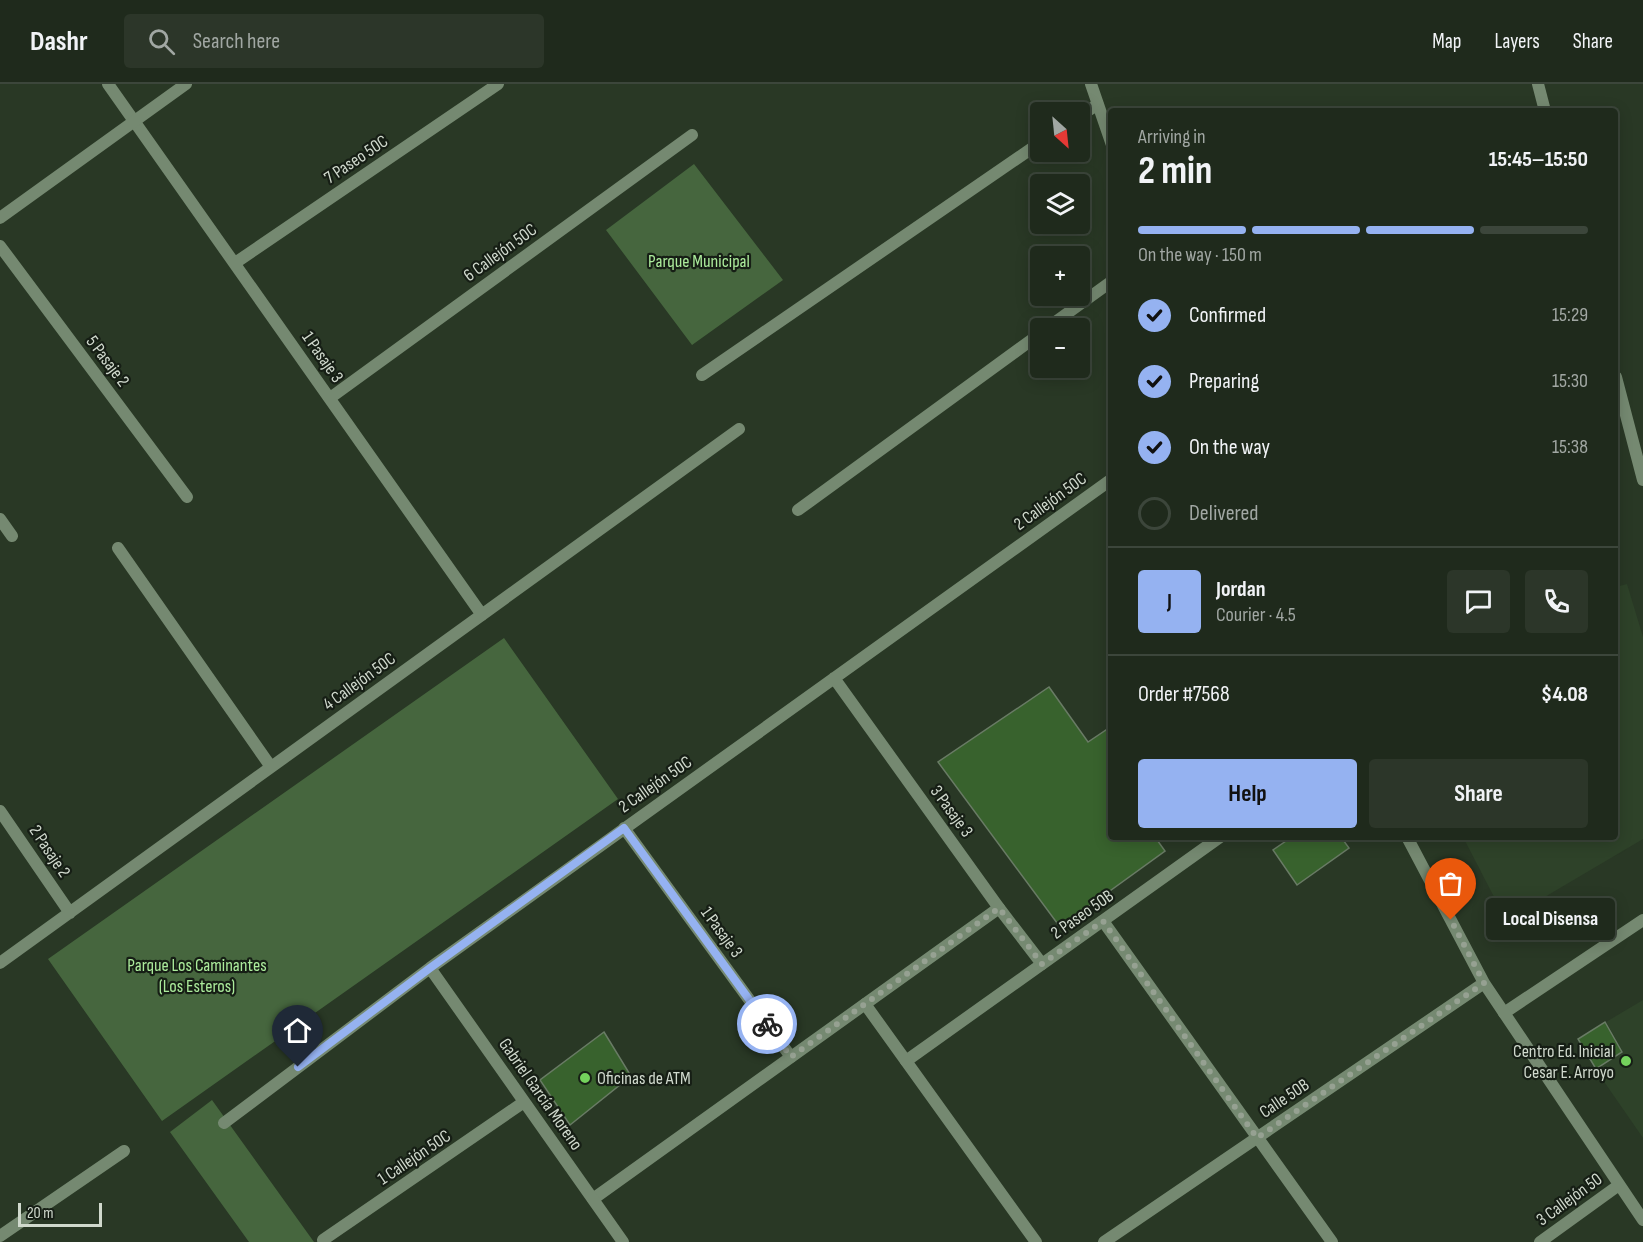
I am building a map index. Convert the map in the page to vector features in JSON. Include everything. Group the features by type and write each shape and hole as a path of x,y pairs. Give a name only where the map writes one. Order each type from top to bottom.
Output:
{"street":[{"name":"1 Pasaje 3","path":"108,84 482,615"},
{"path":"0,218 186,84"},
{"name":"7 Paseo 50C","path":"235,263 498,84"},
{"path":"1091,84 1108,133"},
{"path":"1538,84 1544,108"},
{"path":"1090,109 1098,104"},
{"name":"6 Callejón 50C","path":"330,398 692,135"},
{"path":"702,375 1030,150"},
{"name":"5 Pasaje 2","path":"0,246 187,497"},
{"path":"1061,318 1108,284"},
{"path":"798,510 1030,341"},
{"path":"1618,385 1643,480"},
{"name":"4 Callejón 50C","path":"0,963 739,429"},
{"name":"2 Callejón 50C","path":"224,1124 430,968 1108,482"},
{"path":"0,519 12,536"},
{"path":"118,548 271,767"},
{"name":"3 Pasaje 3","path":"834,678 999,908 1042,964"},
{"name":"2 Pasaje 2","path":"0,810 70,913"},
{"name":"1 Pasaje 3","path":"624,828 791,1057"},
{"name":"2 Paseo 50B","path":"906,1061 1216,840"},
{"path":"1409,840 1484,983 1643,1220"},
{"path":"593,1199 999,908"},
{"path":"1504,1013 1643,920"},
{"path":"1103,921 1332,1242"},
{"name":"Gabriel García Moreno","path":"430,968 623,1242"},
{"name":"Calle 50B","path":"1104,1242 1484,983"},
{"path":"865,1004 1036,1242"},
{"name":"1 Callejón 50C","path":"323,1240 525,1102"},
{"path":"0,1236 124,1151"},
{"name":"3 Callejón 50","path":"1540,1242 1619,1185"}],"shaded area":[{"path":"1627,584 1643,637 1643,839 1506,920 1465,840 1618,840 1618,586"},
{"name":"Centro Ed. Inicial Cesar E. Arroyo","path":"1643,1000 1643,1138 1596,1070 1623,1052 1606,1022"}],"green space":[{"name":"Parque Municipal","path":"694,164 783,280 692,345 606,230"},
{"name":"Parque Los Caminantes (Los Esteros)","path":"504,638 618,799 162,1121 48,959"},
{"path":"212,1100 314,1242 249,1242 170,1132"}],"building":[{"path":"1049,687 1088,742 1108,729 1108,840 1157,840 1165,851 1060,927 938,762"},
{"path":"1288,840 1343,840 1349,848 1297,885 1273,850"},
{"path":"1605,1022 1622,1052 1596,1069 1578,1039"},
{"name":"Oficinas de ATM","path":"604,1032 631,1076 570,1125 540,1080"}],"way so far":[{"path":"767,1024 791,1057 999,908 1042,964 1103,921 1257,1138 1484,983 1451,920"}],"place":[{"name":"Local Disensa","path":"1451,920"},
{"name":"Centro Ed. Inicial Cesar E. Arroyo","path":"1626,1061"},
{"name":"Oficinas de ATM","path":"585,1078"}],"route":[{"path":"298,1067 624,828 767,1024"}]}
